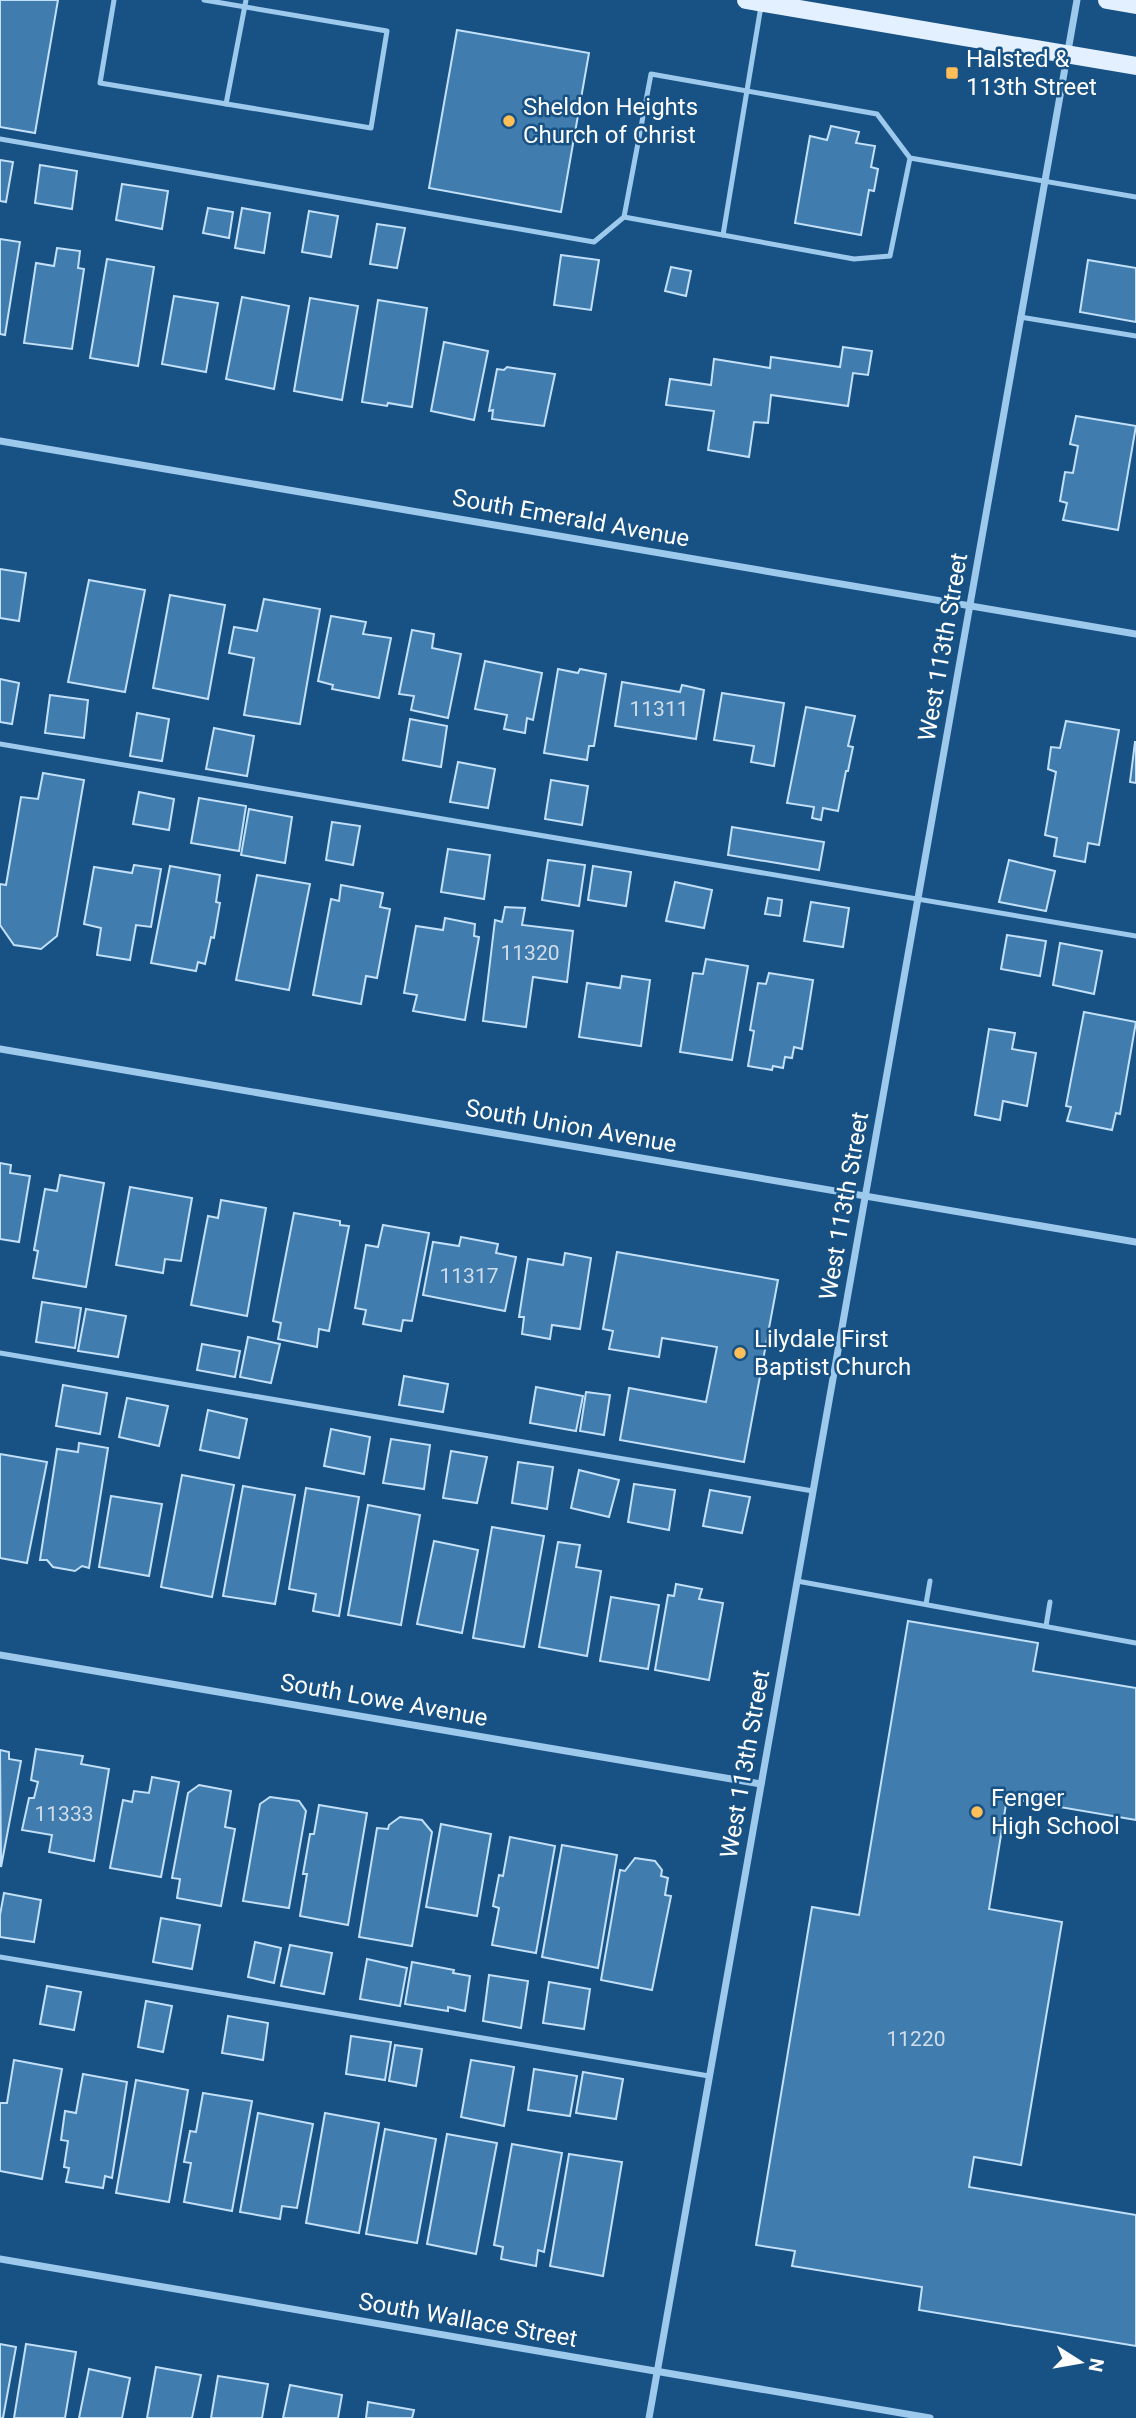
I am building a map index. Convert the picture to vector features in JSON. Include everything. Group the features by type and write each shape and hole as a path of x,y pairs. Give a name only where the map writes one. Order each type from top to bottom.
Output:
{"main road":[{"path":"1107,0 1136,5"},
{"path":"754,1 1136,66"}],"street":[{"name":"West 113th Street","path":"649,2418 1077,0"},
{"name":"South Emerald Avenue","path":"0,441 1136,634"},
{"name":"South Union Avenue","path":"0,1049 1136,1242"},
{"name":"South Lowe Avenue","path":"0,1655 761,1784"},
{"name":"South Wallace Street","path":"0,2259 930,2418"}],"lane":[{"path":"114,0 100,83 371,128 387,31 245,3 204,0"},
{"path":"723,235 747,91 754,1"},
{"path":"226,104 245,3"},
{"path":"0,139 594,242 624,217 651,74 877,114 910,158 1136,197"},
{"path":"624,217 854,259 890,256 910,158"},
{"path":"1020,317 1136,336"},
{"path":"0,744 1136,936"},
{"path":"0,1353 813,1491"},
{"path":"797,1581 1136,1643"},
{"path":"926,1604 930,1581"},
{"path":"1045,1626 1050,1602"},
{"path":"0,1958 709,2076"}],"building":[{"path":"0,0 58,0 35,133 0,127"},
{"name":"Sheldon Heights Church of Christ","path":"457,30 589,53 561,212 429,188"},
{"path":"831,126 859,132 856,143 875,146 871,167 878,169 874,191 869,190 861,235 795,223 810,136 827,140"},
{"path":"0,160 13,162 6,202 0,201"},
{"path":"40,165 77,171 72,209 35,203"},
{"path":"122,184 168,191 162,229 116,220"},
{"path":"208,208 233,212 229,238 203,233"},
{"path":"242,208 270,213 264,253 235,248"},
{"path":"309,211 338,216 331,257 302,252"},
{"path":"377,224 405,228 397,268 370,264"},
{"path":"0,239 20,242 5,335 0,334"},
{"path":"57,248 80,251 78,268 84,269 72,349 24,343 36,263 54,266"},
{"path":"561,255 599,260 591,310 554,305"},
{"path":"107,259 154,267 138,366 90,358"},
{"path":"1088,260 1136,268 1136,322 1080,312"},
{"path":"671,267 691,271 686,296 665,291"},
{"path":"174,296 218,303 206,372 162,364"},
{"path":"242,297 289,306 274,389 226,379"},
{"path":"310,298 358,306 342,400 294,391"},
{"path":"378,300 427,308 412,407 362,402"},
{"path":"444,342 488,351 474,420 431,411"},
{"path":"843,347 872,351 868,375 853,373 848,406 771,395 768,423 754,422 749,457 708,450 714,411 666,405 670,379 711,385 714,359 770,368 771,357 840,367"},
{"path":"507,367 555,374 544,426 492,419 493,410 489,411 497,369 504,370"},
{"path":"1076,416 1136,426 1118,530 1063,520 1067,503 1060,501 1065,472 1073,473 1078,446 1070,444"},
{"path":"0,569 26,573 19,621 0,618"},
{"path":"89,580 145,590 125,692 68,682"},
{"path":"170,595 225,605 208,699 153,688"},
{"path":"264,599 320,609 300,724 244,715 254,658 229,653 234,627 257,631"},
{"path":"331,616 366,622 363,634 391,638 379,698 332,689 333,685 318,681"},
{"path":"412,630 434,634 432,648 461,654 448,718 411,710 414,696 399,694"},
{"path":"485,661 542,673 533,720 527,718 525,733 504,729 507,715 475,709"},
{"path":"558,669 578,673 580,669 606,674 594,746 589,746 587,760 544,753"},
{"path":"0,679 19,683 12,724 0,722"},
{"path":"622,682 680,692 682,685 704,690 696,739 615,726"},
{"path":"722,693 784,703 774,766 751,762 754,746 714,740"},
{"path":"50,695 88,700 84,738 45,733"},
{"path":"806,707 855,716 848,746 853,747 838,811 823,808 821,820 812,818 814,807 787,803"},
{"path":"137,713 169,719 162,761 130,756"},
{"path":"410,719 447,726 441,767 403,760"},
{"path":"1066,721 1119,730 1099,845 1088,843 1085,862 1054,856 1057,838 1045,835 1056,772 1048,769 1051,747 1060,748"},
{"path":"214,728 254,736 247,776 206,769"},
{"path":"1136,742 1136,783 1130,782"},
{"path":"458,762 495,769 488,808 450,802"},
{"path":"43,773 84,780 57,936 41,949 14,945 0,925 0,884 6,885 21,797 38,799"},
{"path":"551,780 588,786 582,825 545,819"},
{"path":"139,792 174,799 169,830 133,824"},
{"path":"199,798 246,806 239,851 191,843"},
{"path":"249,809 292,817 285,863 241,855"},
{"path":"332,822 360,826 353,865 326,860"},
{"path":"732,827 824,842 819,870 728,855"},
{"path":"448,849 490,855 484,899 441,892"},
{"path":"548,860 585,865 579,906 542,900"},
{"path":"1009,860 1055,871 1046,911 999,902"},
{"path":"134,865 161,869 151,927 136,925 130,960 97,955 101,928 84,924 94,867 132,873"},
{"path":"170,866 220,875 216,902 220,903 214,938 211,937 205,964 198,962 196,971 151,963"},
{"path":"593,866 631,872 626,906 588,900"},
{"path":"257,875 310,884 289,990 236,980"},
{"path":"675,882 712,890 704,928 666,921"},
{"path":"341,885 383,893 380,907 390,909 377,978 366,976 361,1004 313,995 331,899 339,901"},
{"path":"768,898 782,900 780,916 765,914"},
{"path":"811,902 849,908 843,947 804,941"},
{"path":"505,907 525,908 522,925 573,931 567,982 533,977 526,1027 483,1021 495,920 502,922"},
{"path":"445,918 475,924 474,936 479,937 465,1020 413,1011 417,995 404,993 416,926 443,930"},
{"path":"1007,935 1046,941 1040,976 1001,969"},
{"path":"1060,943 1102,951 1094,994 1053,985"},
{"path":"706,959 748,966 732,1060 680,1052 693,973 703,974"},
{"path":"769,973 813,980 802,1049 794,1047 792,1058 785,1057 783,1068 773,1066 772,1070 748,1066 754,1031 750,1030 758,983 766,984"},
{"path":"622,976 650,980 641,1046 579,1037 587,983 620,988"},
{"path":"1084,1012 1136,1022 1120,1114 1116,1113 1112,1130 1067,1121 1071,1107 1066,1106"},
{"path":"989,1029 1015,1033 1012,1049 1036,1053 1027,1106 1003,1101 1000,1120 975,1115"},
{"path":"0,1163 11,1165 10,1173 30,1176 19,1242 0,1239"},
{"path":"60,1175 104,1183 86,1287 33,1278 38,1251 34,1250 45,1189 57,1191"},
{"path":"130,1187 192,1198 181,1261 165,1259 163,1273 116,1265"},
{"path":"221,1200 266,1208 247,1316 191,1305 208,1216 218,1218"},
{"path":"294,1213 340,1221 340,1225 349,1226 329,1331 319,1329 317,1347 278,1339 281,1323 273,1321"},
{"path":"383,1225 429,1233 412,1321 403,1320 401,1331 363,1324 366,1310 355,1308 366,1245 378,1247"},
{"path":"461,1237 498,1244 496,1253 516,1257 505,1311 423,1295 433,1242 459,1246"},
{"name":"Lilydale First Baptist Church","path":"617,1252 778,1280 744,1462 620,1440 629,1388 706,1402 717,1347 662,1338 659,1357 609,1349 613,1331 603,1329"},
{"path":"565,1253 591,1258 580,1329 552,1325 550,1339 522,1334 524,1317 519,1317 528,1259 563,1265"},
{"path":"42,1302 81,1308 75,1348 36,1342"},
{"path":"86,1309 126,1316 118,1357 78,1351"},
{"path":"248,1337 280,1344 271,1383 240,1377"},
{"path":"202,1344 240,1351 235,1377 197,1370"},
{"path":"404,1376 448,1384 443,1412 399,1405"},
{"path":"63,1385 107,1393 100,1434 56,1426"},
{"path":"536,1387 583,1396 576,1431 530,1423"},
{"path":"586,1392 610,1395 604,1435 580,1431"},
{"path":"127,1398 168,1406 159,1446 119,1437"},
{"path":"208,1410 247,1419 239,1458 200,1450"},
{"path":"331,1429 370,1437 364,1474 324,1466"},
{"path":"391,1439 430,1445 424,1489 383,1483"},
{"path":"79,1443 108,1448 89,1568 82,1566 75,1571 53,1567 47,1560 40,1560 57,1449 78,1452"},
{"path":"451,1451 487,1457 477,1503 443,1498"},
{"path":"0,1454 47,1462 27,1563 0,1558"},
{"path":"518,1462 553,1467 547,1509 512,1503"},
{"path":"579,1470 619,1480 609,1517 571,1508"},
{"path":"182,1475 234,1485 212,1597 161,1587"},
{"path":"634,1484 675,1490 669,1530 628,1522"},
{"path":"243,1486 295,1495 275,1604 223,1596"},
{"path":"306,1488 359,1497 339,1616 313,1611 316,1594 289,1589"},
{"path":"710,1490 750,1497 742,1533 703,1526"},
{"path":"111,1496 162,1504 149,1576 99,1567"},
{"path":"368,1505 420,1515 401,1625 348,1615"},
{"path":"492,1527 544,1536 524,1647 473,1638"},
{"path":"434,1541 478,1550 462,1633 417,1624"},
{"path":"558,1542 580,1545 576,1567 601,1571 587,1656 539,1647"},
{"path":"676,1584 702,1589 699,1599 723,1603 709,1680 655,1670 668,1595 674,1596"},
{"path":"611,1597 659,1605 648,1669 600,1661"},
{"path":"908,1621 1038,1643 1033,1671 1136,1688 1136,1820 1007,1798 989,1909 1062,1922 1021,2165 974,2157 969,2187 1136,2215 1136,2346 919,2310 922,2287 792,2266 795,2251 756,2245 812,1907 859,1915"},
{"path":"36,1749 83,1756 81,1764 109,1769 94,1861 49,1852 52,1835 22,1830 29,1798 34,1798 38,1782 31,1780"},
{"path":"0,1750 9,1752 9,1759 21,1761 1,1867"},
{"path":"152,1777 179,1782 161,1877 110,1868 123,1800 132,1802 134,1791 149,1793"},
{"path":"199,1785 231,1791 225,1827 235,1829 221,1906 177,1898 180,1879 172,1878 188,1793"},
{"path":"270,1797 299,1801 306,1811 289,1908 243,1901 260,1804"},
{"path":"319,1805 367,1813 348,1925 300,1916 307,1874 303,1874 310,1834 314,1834"},
{"path":"400,1817 422,1820 432,1832 412,1946 359,1937 377,1828 388,1829 389,1825"},
{"path":"441,1824 491,1834 477,1916 426,1907"},
{"path":"510,1837 555,1846 536,1953 492,1945 499,1908 493,1906 499,1875 503,1876"},
{"path":"562,1845 617,1855 598,1968 542,1957"},
{"path":"635,1858 655,1861 662,1870 661,1876 668,1878 665,1895 671,1896 652,1990 601,1980 620,1870 625,1871"},
{"path":"4,1893 41,1900 34,1942 0,1937"},
{"path":"161,1918 200,1925 192,1969 153,1962"},
{"path":"255,1942 281,1948 274,1983 248,1977"},
{"path":"290,1945 332,1953 324,1994 281,1986"},
{"path":"367,1959 407,1968 400,2006 360,1999"},
{"path":"412,1962 470,1976 465,2011 405,2004"},
{"path":"489,1975 528,1981 521,2028 483,2021"},
{"path":"549,1982 590,1989 584,2029 543,2023"},
{"path":"47,1986 81,1992 74,2030 40,2024"},
{"path":"146,2001 172,2006 163,2052 138,2047"},
{"path":"228,2016 268,2023 263,2060 222,2053"},
{"path":"351,2036 391,2042 385,2080 346,2074"},
{"path":"395,2045 422,2049 416,2086 389,2081"},
{"path":"14,2060 62,2069 42,2179 0,2171 0,2103 7,2103"},
{"path":"471,2060 514,2067 504,2126 461,2117"},
{"path":"534,2069 577,2076 570,2116 528,2110"},
{"path":"583,2072 623,2079 616,2119 576,2113"},
{"path":"83,2074 127,2082 112,2178 105,2176 103,2188 66,2182 69,2168 64,2167 68,2141 61,2140 65,2111 76,2113"},
{"path":"136,2080 188,2090 169,2202 116,2193"},
{"path":"203,2093 252,2101 232,2211 184,2202 191,2163 184,2162 190,2131 196,2132"},
{"path":"258,2113 313,2124 297,2208 282,2206 280,2219 240,2212"},
{"path":"325,2113 379,2123 359,2233 306,2223"},
{"path":"385,2129 436,2139 417,2243 366,2234"},
{"path":"447,2134 497,2143 476,2254 427,2244"},
{"path":"512,2144 562,2153 544,2252 538,2250 536,2266 501,2259 503,2247 494,2245"},
{"path":"569,2154 622,2162 603,2276 550,2266"},
{"path":"0,2344 16,2347 3,2418 0,2418"},
{"path":"26,2344 76,2352 65,2418 14,2418"},
{"path":"156,2367 201,2375 192,2418 147,2418"},
{"path":"89,2369 130,2378 122,2418 79,2418"},
{"path":"218,2376 268,2384 262,2418 211,2418"},
{"path":"290,2385 342,2395 338,2418 283,2418"},
{"path":"368,2402 414,2410 412,2418 366,2418"}],"place":[{"name":"Halsted & 113th Street","path":"952,73"},
{"name":"Sheldon Heights Church of Christ","path":"509,121"},
{"name":"Lilydale First Baptist Church","path":"740,1353"},
{"name":"Fenger High School","path":"977,1812"}]}
